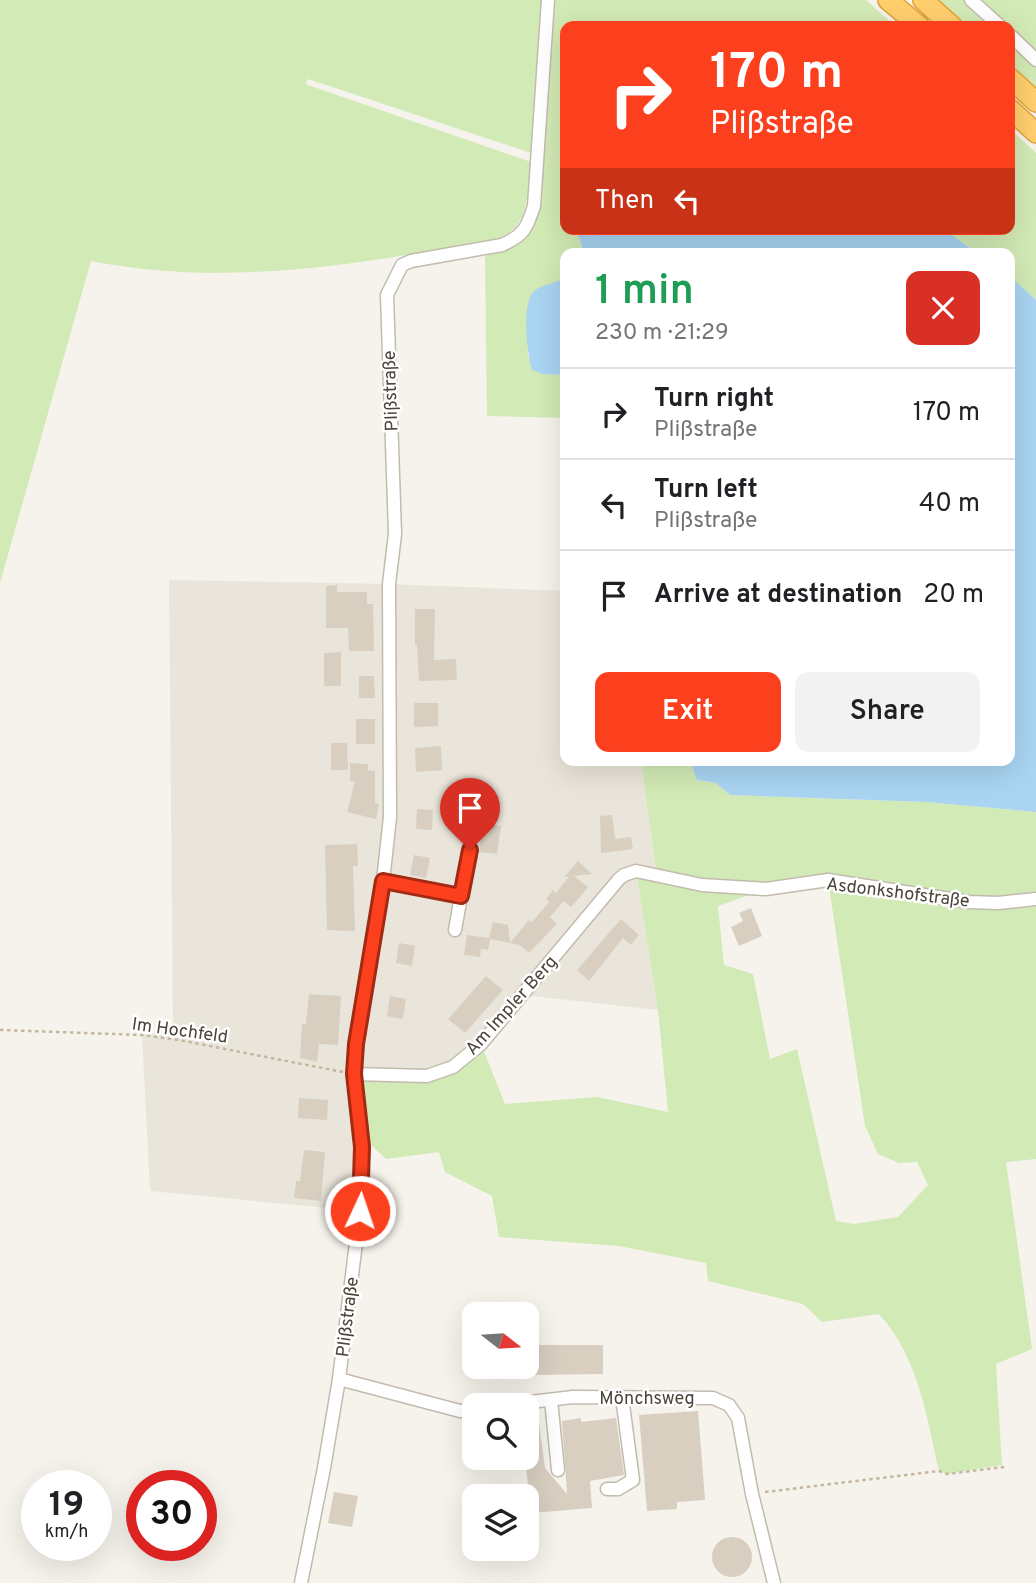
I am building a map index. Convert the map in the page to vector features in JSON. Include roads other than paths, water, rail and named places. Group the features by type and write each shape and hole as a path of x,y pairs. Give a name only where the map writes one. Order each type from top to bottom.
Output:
{"highway":[{"path":"888,0 913,21"},
{"path":"923,0 946,21"},
{"path":"1015,83 1036,102"},
{"path":"1015,114 1036,134"}],"street":[{"name":"Plißstraße","path":"301,1583 339,1379 362,1183 362,1147 354,1074 356,1044 383,881 390,817 389,584 395,534 387,295 402,265 411,261 502,245 515,239 526,229 534,206 548,0"},
{"path":"971,0 994,21"},
{"path":"1015,41 1036,60"},
{"path":"455,930 470,850"},
{"name":"Asdonkshofstraße","path":"636,871 702,885 766,889 828,880 969,902 998,903 1036,899"},
{"name":"Am Impler Berg","path":"354,1074 427,1076 453,1067 481,1044 619,879 624,874 636,871"},
{"path":"383,881 461,896"},
{"path":"339,1379 462,1411"},
{"name":"Mönchsweg","path":"539,1401 573,1397 713,1398 729,1405 738,1418 752,1494 774,1583"},
{"path":"607,1489 618,1489 633,1480 622,1397"},
{"path":"551,1400 558,1470"}],"water":[{"path":"578,235 952,235 970,248 582,248"},
{"path":"560,280 560,375 543,374 532,370 526,317 534,291"},
{"path":"1015,281 1036,300 1036,812 926,802 730,795 716,783 697,780 692,766 1015,766"}]}
